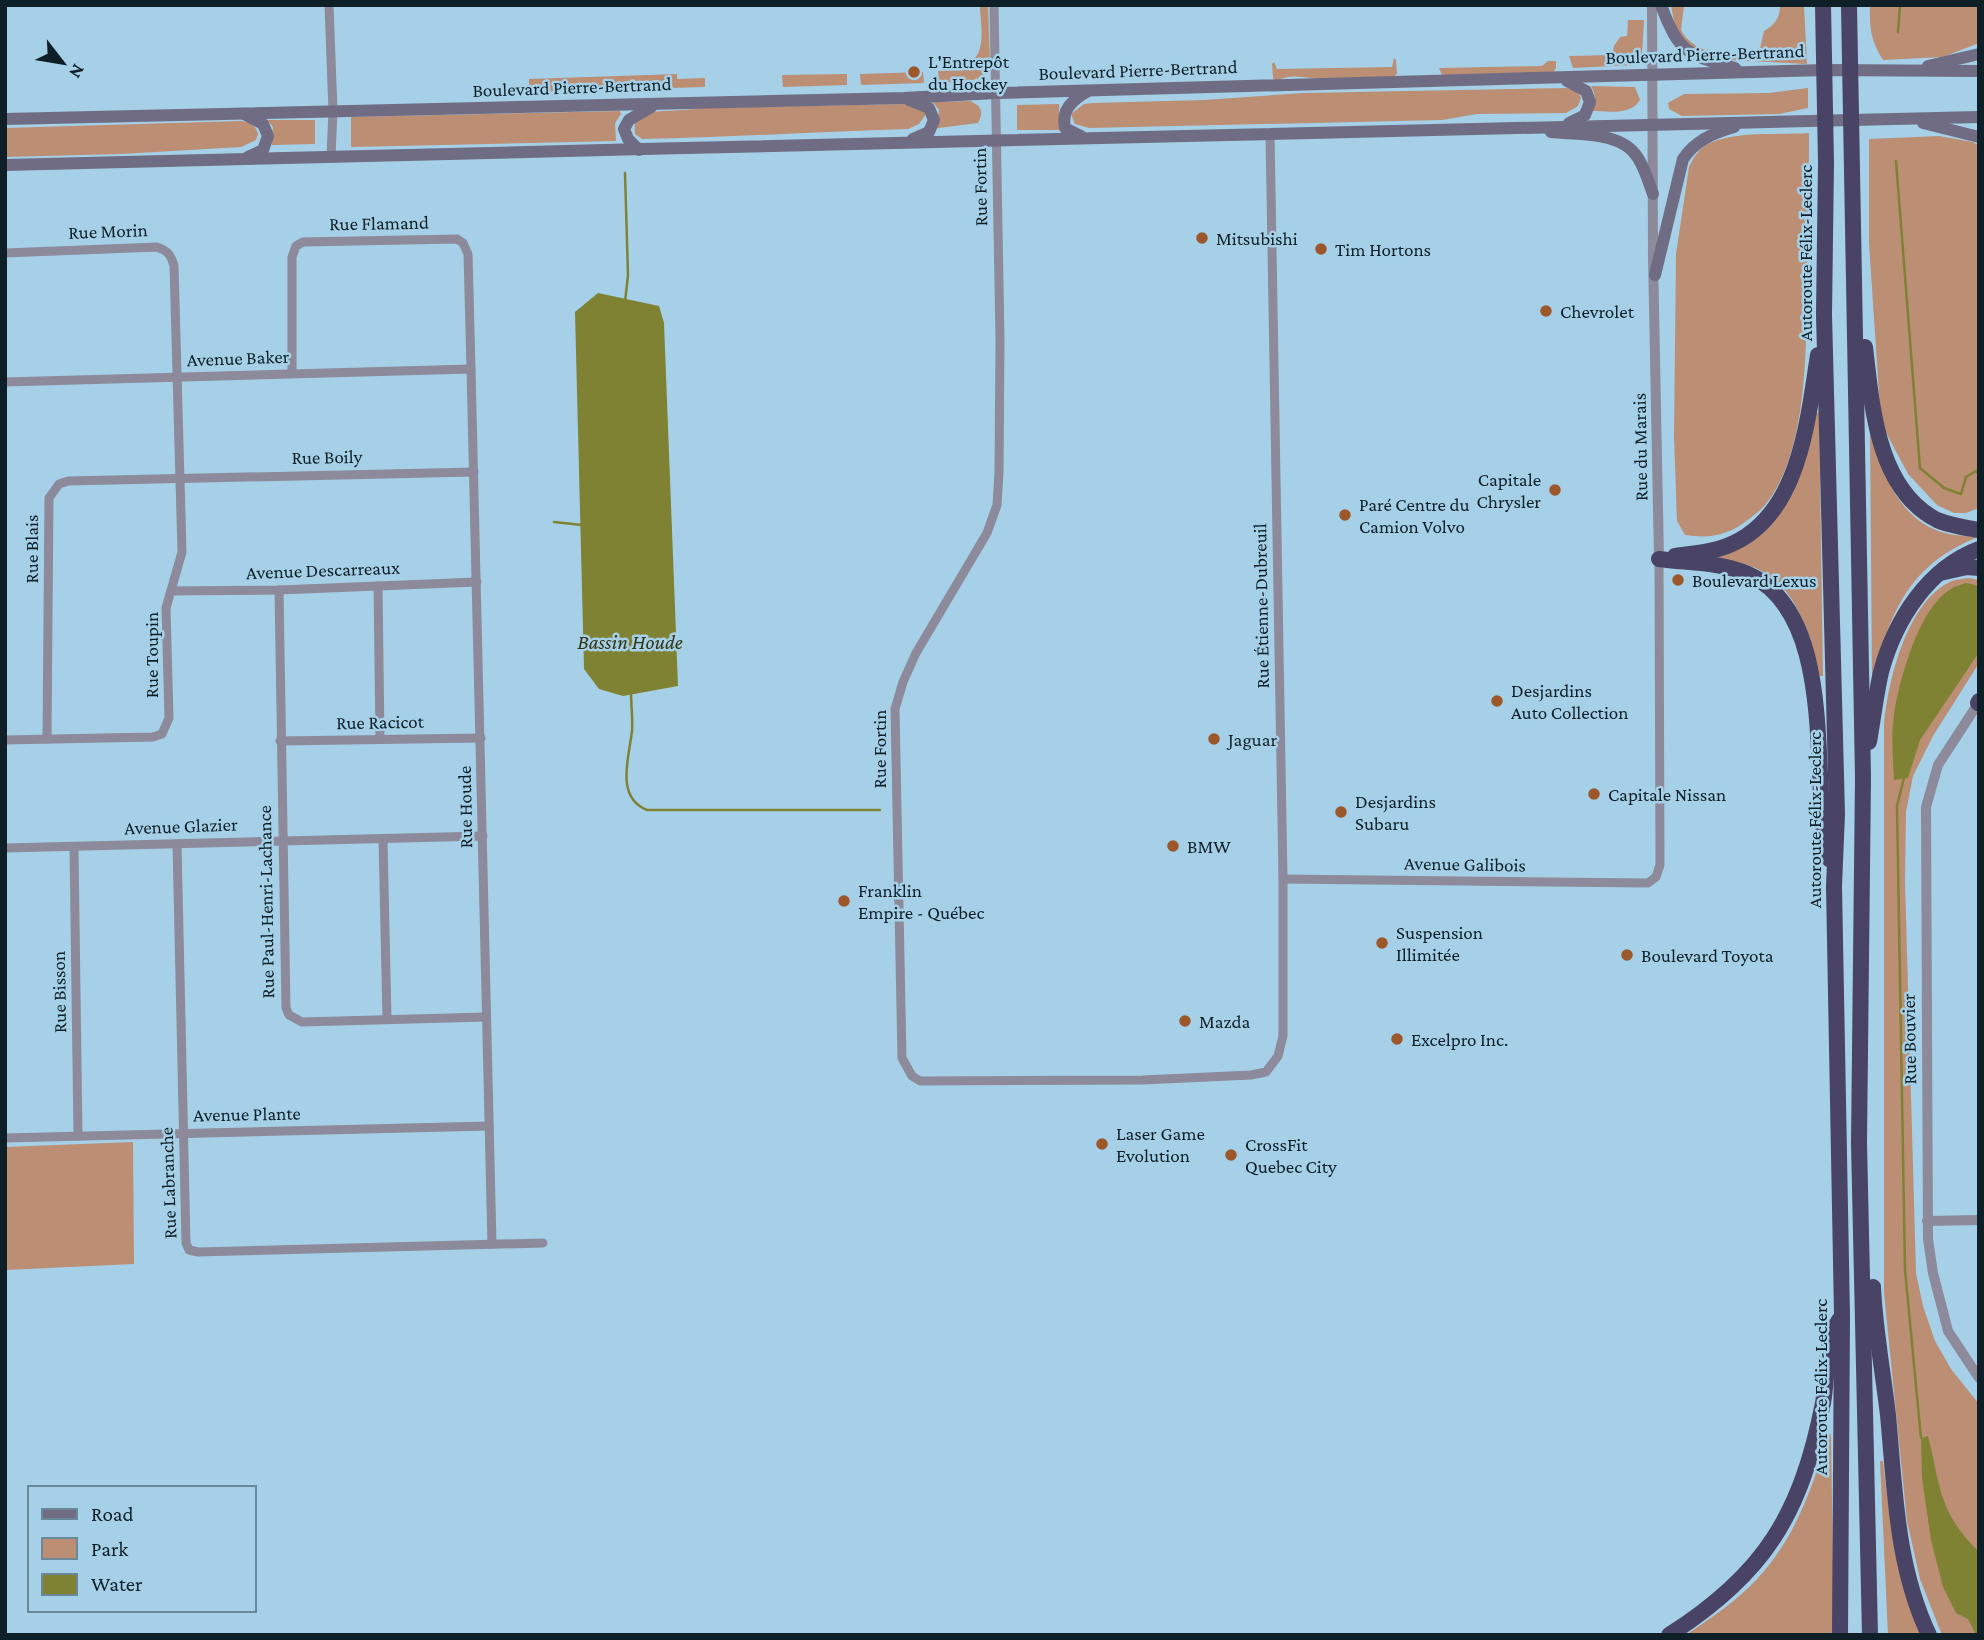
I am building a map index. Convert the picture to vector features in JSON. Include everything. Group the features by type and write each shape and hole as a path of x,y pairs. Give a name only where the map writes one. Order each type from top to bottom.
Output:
{"highway":[{"name":"Autoroute Félix-Leclerc","path":"1821,5 1826,163 1824,315 1837,802 1834,886 1842,1315 1840,1635"},
{"path":"1849,5 1863,778 1859,1143 1870,1635"},
{"path":"1855,272 1879,436 1888,463 1919,508 1938,520 1979,530"},
{"path":"1659,559 1718,549 1741,539 1761,524 1774,508 1797,463 1805,435 1824,315"},
{"path":"1938,520 1979,516"},
{"path":"1863,778 1882,671 1899,627 1921,591 1938,573 1955,559 1979,549"},
{"path":"1659,559 1722,567 1748,574 1769,587 1784,603 1797,625 1814,689 1823,823 1834,886"},
{"path":"1938,573 1967,567 1979,568"},
{"path":"1861,1047 1871,1198 1875,1330 1887,1408 1899,1534 1908,1580 1929,1635"},
{"path":"1669,1635 1721,1598 1749,1571 1776,1536 1788,1514 1798,1495 1815,1444 1826,1390 1831,1332 1842,1315"}],"main road":[{"path":"1661,5 1674,37 1686,51 1703,60 1749,72"},
{"path":"1910,71 1979,54"},
{"name":"Boulevard Pierre-Bertrand","path":"5,119 654,105 1826,69 1979,71"},
{"path":"1560,78 1584,89 1590,102 1585,115 1566,125"},
{"path":"1087,138 1066,129 1064,117 1070,104 1088,91"},
{"path":"904,98 929,108 934,120 929,132 906,141"},
{"path":"639,150 628,139 624,129 629,120 654,105"},
{"path":"241,112 263,124 268,136 261,152 242,159"},
{"path":"5,165 1979,117"},
{"path":"1909,118 1979,138"},
{"path":"1654,275 1683,159 1692,146 1718,131 1755,121"},
{"path":"1502,127 1619,141 1639,158 1653,194"}],"street":[{"path":"329,5 331,156"},
{"name":"Rue Fortin","path":"994,5 1000,340 997,505 987,533 916,653 895,709 902,1058 912,1076 919,1081 1143,1080 1266,1072"},
{"name":"Rue du Marais","path":"1648,883 1656,877 1660,865 1652,5"},
{"name":"Rue Étienne-Dubreuil","path":"1266,1072 1278,1056 1283,1036 1283,880 1270,134"},
{"name":"Rue Flamand","path":"292,373 292,257 296,246 303,242 457,239 463,243 468,254 471,369"},
{"name":"Rue Morin","path":"5,253 157,247 165,250 172,256 174,266 177,377"},
{"name":"Avenue Baker","path":"5,382 471,369"},
{"name":"Rue Houde","path":"471,369 492,1244"},
{"name":"Rue Toupin","path":"5,740 153,737 162,734 169,718 166,608 182,552 177,377"},
{"name":"Rue Boily","path":"181,477 474,472"},
{"name":"Rue Blais","path":"47,739 49,498 53,490 68,481 181,477"},
{"name":"Avenue Descarreaux","path":"171,591 279,590 477,582"},
{"path":"378,586 380,739"},
{"name":"Rue Paul-Henri-Lachance","path":"279,590 282,840 286,1008 289,1015 303,1022 486,1017"},
{"name":"Rue Bouvier","path":"1979,702 1938,765 1926,807 1927,1221 1933,1273 1948,1331 1979,1378"},
{"name":"Rue Racicot","path":"280,741 481,738"},
{"name":"Avenue Glazier","path":"5,848 483,836"},
{"path":"383,839 387,1019"},
{"name":"Rue Labranche","path":"177,844 186,1243 190,1250 198,1252 543,1243"},
{"name":"Rue Bisson","path":"74,847 78,1136"},
{"name":"Avenue Galibois","path":"1283,880 1648,883"},
{"name":"Avenue Plante","path":"5,1138 489,1126"},
{"path":"1927,1221 1979,1220"}],"green space":[{"path":"980,5 988,5 990,60 987,68 983,74 970,81 939,82 938,71 967,70 968,62 978,53 982,38"},
{"path":"1671,5 1684,5 1681,30 1695,45 1714,52 1757,53 1764,31 1774,24 1778,17 1780,5 1804,5 1807,64 1711,59 1677,37"},
{"path":"1870,5 1979,5 1979,43 1943,57 1883,60 1872,34"},
{"path":"1628,20 1644,20 1642,54 1635,65 1573,68 1569,56 1612,55 1620,37 1627,36"},
{"path":"1394,58 1397,73 1394,77 1325,79 1294,76 1276,81 1273,78 1274,62 1277,69 1392,67"},
{"path":"1548,61 1556,61 1552,74 1442,75 1439,68 1542,66"},
{"path":"923,72 924,83 861,85 860,74"},
{"path":"677,74 677,79 705,78 705,87 529,92 529,79"},
{"path":"847,74 847,85 783,87 782,75"},
{"path":"1591,86 1635,87 1640,100 1625,111 1591,111 1595,98"},
{"path":"1567,88 1578,92 1581,98 1578,106 1566,113 1477,114 1442,120 1089,128 1075,124 1071,114 1084,104 1093,103 1204,100 1303,93"},
{"path":"1808,88 1808,108 1779,114 1682,116 1669,109 1668,103 1684,94 1769,93"},
{"path":"970,101 981,110 978,123 931,129 938,119 939,110 933,102"},
{"path":"1059,104 1060,130 1017,130 1017,105"},
{"path":"918,105 926,114 919,124 908,129 642,139 635,134 638,118 653,112 700,108"},
{"path":"620,111 615,123 616,141 351,147 351,117"},
{"path":"267,120 315,120 315,144 272,145 273,127"},
{"path":"240,121 252,124 258,134 256,140 241,147 5,157 5,128"},
{"path":"1809,133 1805,365 1797,427 1790,456 1765,505 1749,519 1734,529 1718,534 1685,535 1677,521 1674,436 1676,254 1689,167 1703,147 1721,139 1745,135"},
{"path":"1939,136 1973,142 1979,146 1979,508 1966,513 1954,513 1937,505 1908,474 1881,423 1869,243 1869,139"},
{"path":"1814,413 1819,413 1823,676 1818,676 1798,611 1779,584 1766,573 1750,566 1713,556 1762,530"},
{"path":"1870,432 1880,463 1895,493 1916,518 1945,533 1978,537 1954,548 1935,562 1906,594 1895,612 1872,680"},
{"path":"1969,578 1979,580 1979,663 1933,736 1913,776 1906,812 1905,881 1916,1273 1923,1306 1935,1341 1951,1369 1979,1404 1979,1635 1942,1635 1920,1579 1907,1521 1884,1293 1884,727 1895,666 1912,624 1936,591 1952,581"},
{"path":"133,1142 134,1264 5,1270 5,1147"},
{"path":"1828,1434 1831,1434 1834,1635 1686,1635 1742,1594 1783,1546 1802,1510"},
{"path":"1880,1461 1883,1461 1900,1570 1921,1635 1888,1635"}],"water":[{"name":"Bassin Houde","path":"598,293 659,306 664,323 678,686 623,696 599,689 584,669 575,312"},
{"path":"1966,583 1979,586 1978,654 1920,740 1908,778 1894,780 1894,715 1912,646 1929,612 1940,598 1953,588"},
{"path":"1928,1436 1948,1511 1979,1552 1979,1635 1976,1635 1968,1619 1956,1613 1943,1587 1931,1540 1922,1478 1921,1438"}],"waterway":[{"path":"1898,32 1900,5"},
{"path":"1896,161 1920,468 1944,488 1961,494 1966,477 1976,471 1979,474"},
{"path":"625,173 628,275 625,302"},
{"path":"554,522 582,525"},
{"path":"631,692 632,726 627,786 637,804 647,810 880,810"},
{"path":"1904,778 1897,806 1905,1270 1921,1438"}],"place":[{"name":"L'Entrepôt du Hockey","path":"914,72"},
{"name":"Mitsubishi","path":"1202,238"},
{"name":"Tim Hortons","path":"1321,249"},
{"name":"Chevrolet","path":"1546,311"},
{"name":"Capitale Chrysler","path":"1555,490"},
{"name":"Paré Centre du Camion Volvo","path":"1345,515"},
{"name":"Boulevard Lexus","path":"1678,580"},
{"name":"Desjardins Auto Collection","path":"1497,701"},
{"name":"Jaguar","path":"1214,739"},
{"name":"Capitale Nissan","path":"1594,794"},
{"name":"Desjardins Subaru","path":"1341,812"},
{"name":"BMW","path":"1173,846"},
{"name":"Franklin Empire - Québec","path":"844,901"},
{"name":"Suspension Illimitée","path":"1382,943"},
{"name":"Boulevard Toyota","path":"1627,955"},
{"name":"Mazda","path":"1185,1021"},
{"name":"Excelpro Inc.","path":"1397,1039"},
{"name":"Laser Game Evolution","path":"1102,1144"},
{"name":"CrossFit Quebec City","path":"1231,1155"}]}
